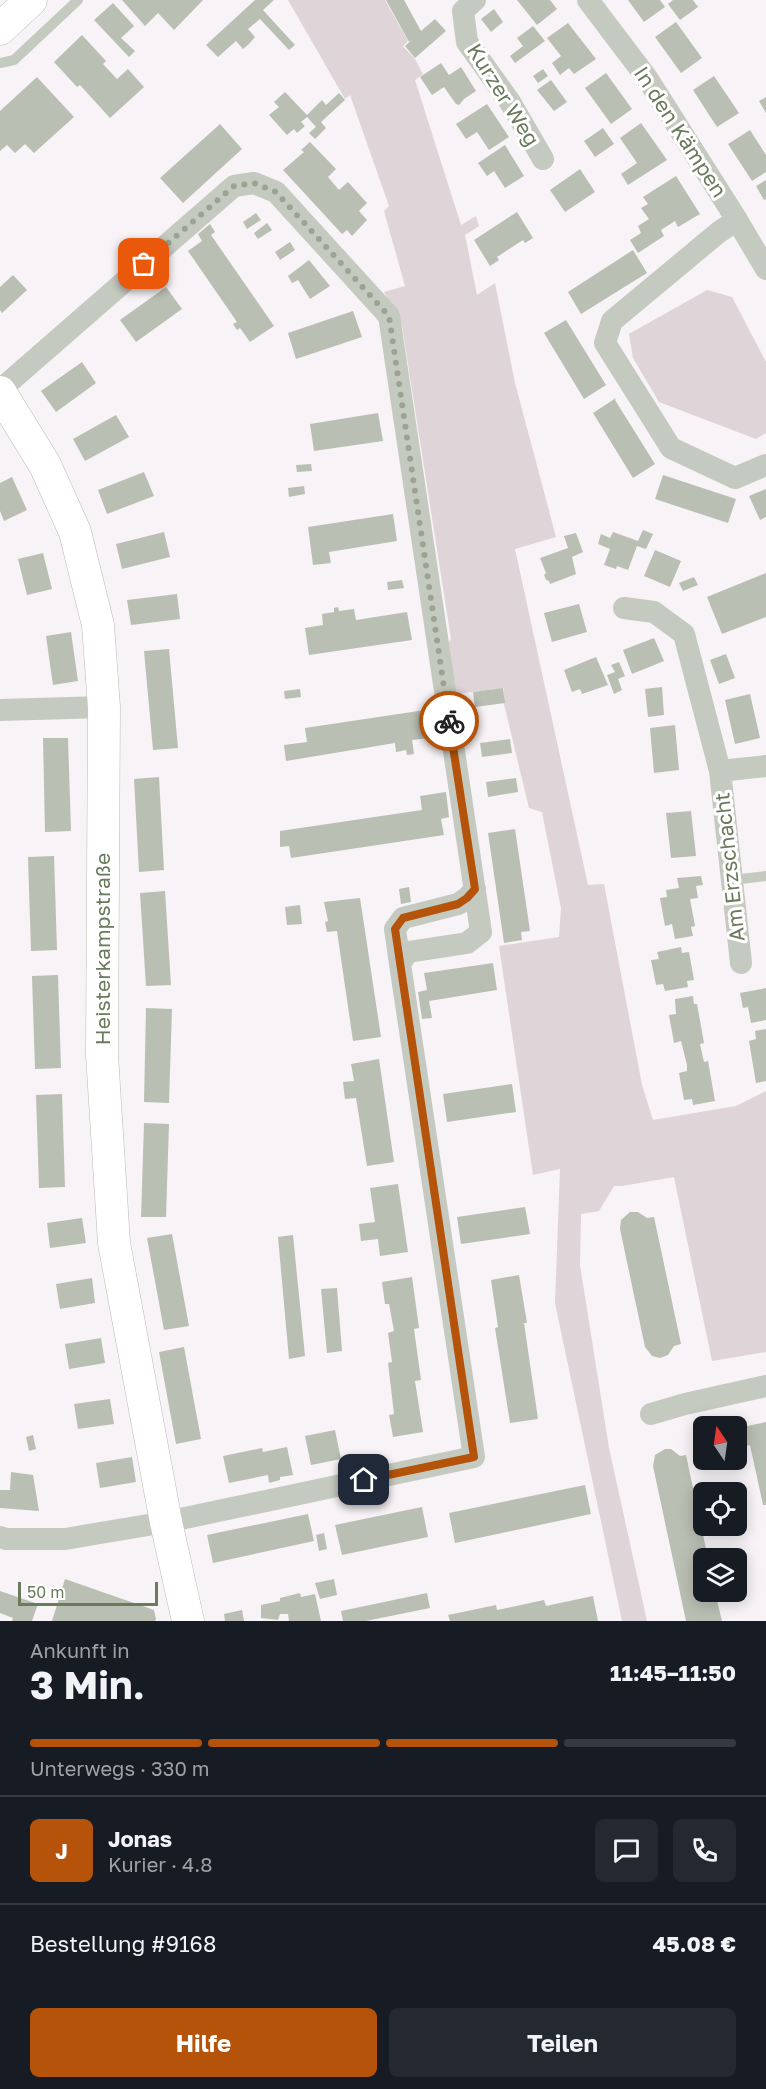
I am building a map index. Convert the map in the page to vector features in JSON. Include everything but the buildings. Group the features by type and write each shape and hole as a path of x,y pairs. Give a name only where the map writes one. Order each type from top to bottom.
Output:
{"street":[{"name":"Kurzer Weg","path":"475,0 463,11 468,42 510,102 543,159"},
{"name":"In den Kämpen","path":"588,0 647,78 766,269"},
{"path":"0,391 234,186 254,183 276,192 389,316 481,932 467,943 408,952 400,964"},
{"path":"737,220 718,232 612,321 605,343 671,448 735,478 766,465"},
{"name":"Heisterkampstraße","path":"0,391 45,465 75,532 98,625 104,707 102,1054 114,1244 166,1522 188,1621"},
{"name":"Am Erzschacht","path":"624,608 654,612 684,634 720,771 741,963"},
{"path":"0,710 104,707"},
{"name":"Am Erzschacht","path":"720,771 766,766"},
{"path":"0,1537 6,1539 65,1539 166,1522 474,1457 395,929 403,918 458,904 475,889"},
{"path":"651,1414 766,1386"}],"lane":[{"path":"0,63 14,60 78,0"},
{"path":"732,880 766,876"}],"shaded area":[{"path":"288,0 385,0 408,41 403,46 415,59 423,74 415,80 461,225 476,216 479,226 465,235 477,295 495,283 515,383 556,537 515,549 588,885 604,884 642,1085 653,1120 736,1106 766,1091 766,1352 712,1361 674,1177 614,1186 599,1211 581,1214 580,1265 609,1448 647,1621 622,1621 555,1303 560,1169 533,1175 499,946 559,937 561,908 542,812 529,808 504,704 504,688 456,694 448,643 451,639 402,326 384,292 405,286 384,211 389,206 350,95 345,99"},
{"path":"707,290 732,297 766,362 766,433 756,439 659,402 633,358 629,334"}],"way so far":[{"path":"144,264 234,186 254,183 276,192 389,316 449,721"}],"route":[{"path":"364,1480 474,1457 395,929 403,918 458,904 475,889 449,721"}]}
